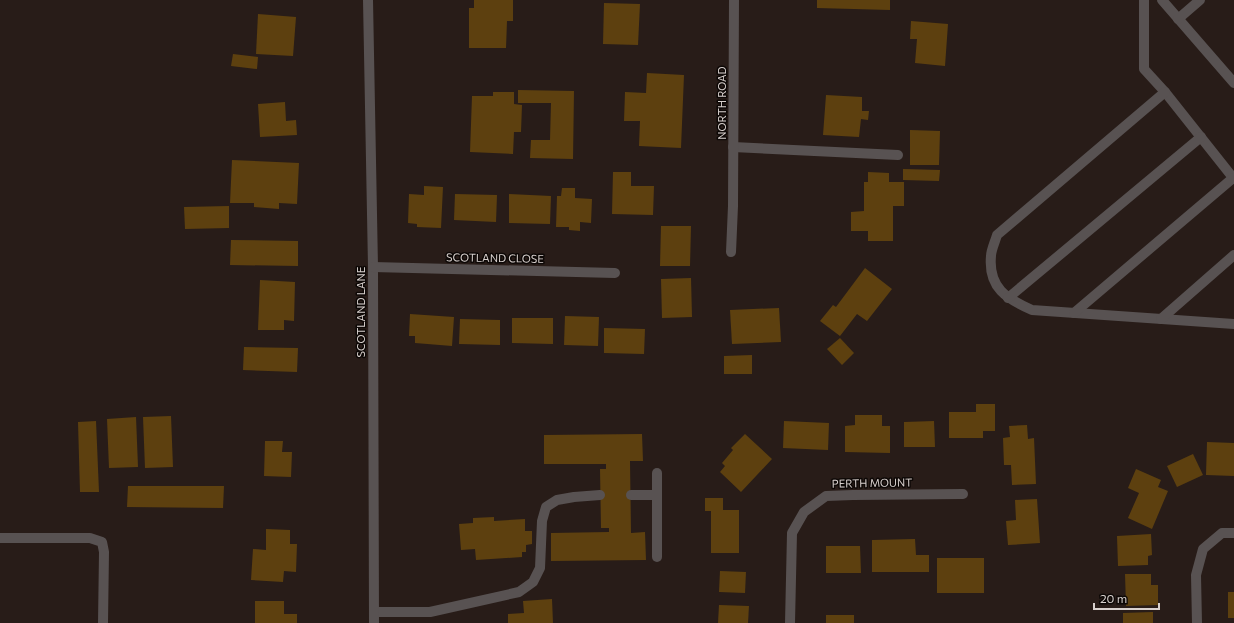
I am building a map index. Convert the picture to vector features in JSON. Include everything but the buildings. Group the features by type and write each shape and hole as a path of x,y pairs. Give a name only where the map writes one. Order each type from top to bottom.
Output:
{"street":[{"name":"SCOTLAND LANE","path":"368,0 373,267 374,623"},
{"name":"NORTH ROAD","path":"730,252 733,206 734,0"},
{"path":"1074,313 1233,178 1165,92 1144,69 1144,0"},
{"path":"1162,0 1234,83"},
{"path":"1178,18 1200,0"},
{"path":"1165,92 997,236 991,256 992,276 1000,290 1008,298 1014,303 1032,310 1234,324"},
{"path":"1008,298 1201,138"},
{"path":"733,147 898,155"},
{"path":"1161,319 1234,255"},
{"name":"SCOTLAND CLOSE","path":"373,267 616,273"},
{"path":"657,473 657,557"},
{"name":"PERTH MOUNT","path":"790,623 792,533 804,512 826,496 963,494"},
{"path":"374,612 430,612 519,592 533,582 540,568 542,521 546,507 557,500 600,495"},
{"path":"631,495 657,495"},
{"path":"1197,623 1196,575 1203,549 1222,533 1234,533"},
{"path":"0,538 90,538 102,542 104,552 103,623"}]}
